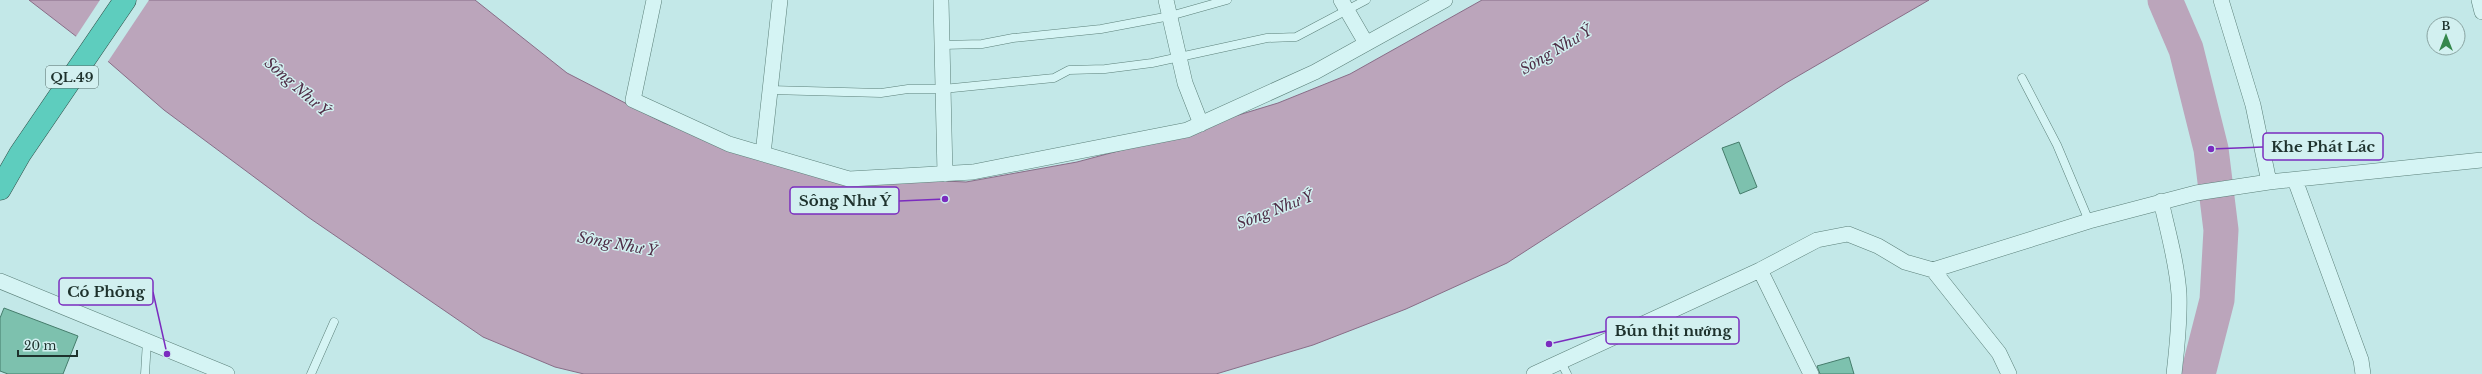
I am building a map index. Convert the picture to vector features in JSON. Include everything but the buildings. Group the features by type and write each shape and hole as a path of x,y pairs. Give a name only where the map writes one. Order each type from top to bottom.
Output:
{"highway":[{"name":"QL.49","path":"0,189 20,154 125,0"}],"street":[{"path":"654,0 633,100 729,144 849,179 973,172 1188,130 1315,72 1445,0"},
{"path":"763,154 780,0"},
{"path":"941,0 945,174"},
{"path":"1166,0 1185,83 1201,124"},
{"path":"2222,0 2253,106 2269,182"},
{"path":"2479,0 2482,12"},
{"path":"1344,4 1366,43"},
{"path":"1534,374 1564,368 1817,240 1848,234 1878,246 1904,262 1933,270 2089,221 2160,201 2196,193 2269,182 2482,160"},
{"path":"2295,180 2361,360 2363,374"},
{"path":"2160,201 2174,260 2179,295 2178,346 2174,374"},
{"path":"1760,270 1811,374"},
{"path":"1933,270 1999,353 2009,374"},
{"path":"0,281 227,374"}],"lane":[{"path":"943,45 982,44 1013,38 1102,29 1170,16 1227,0"},
{"path":"770,90 865,94 908,89 943,88 1054,78 1069,70 1105,69 1179,58 1268,38 1296,37 1344,4 1366,0"},
{"path":"2022,78 2057,145 2089,221"},
{"path":"311,374 334,322"},
{"path":"145,374 147,342"}],"water":[{"name":"Sông Như Ý","path":"29,0 475,0 567,73 664,123 782,164 876,178 966,182 1077,162 1137,146 1278,103 1350,74 1482,0 1929,0 1786,83 1507,263 1406,309 1313,345 1216,374 584,374 555,367 483,337 308,217 164,110 103,57"}],"pier":[{"path":"100,0 149,0 107,63 75,38"}],"waterway":[{"path":"2165,0 2186,49 2211,149 2221,230 2217,300 2198,374"}],"place":[{"name":"Khe Phát Lác","path":"2211,149"},
{"name":"Sông Như Ý","path":"945,199"},
{"name":"Bún thịt nướng","path":"1549,344"},
{"name":"Có Phōng","path":"167,354"}]}
